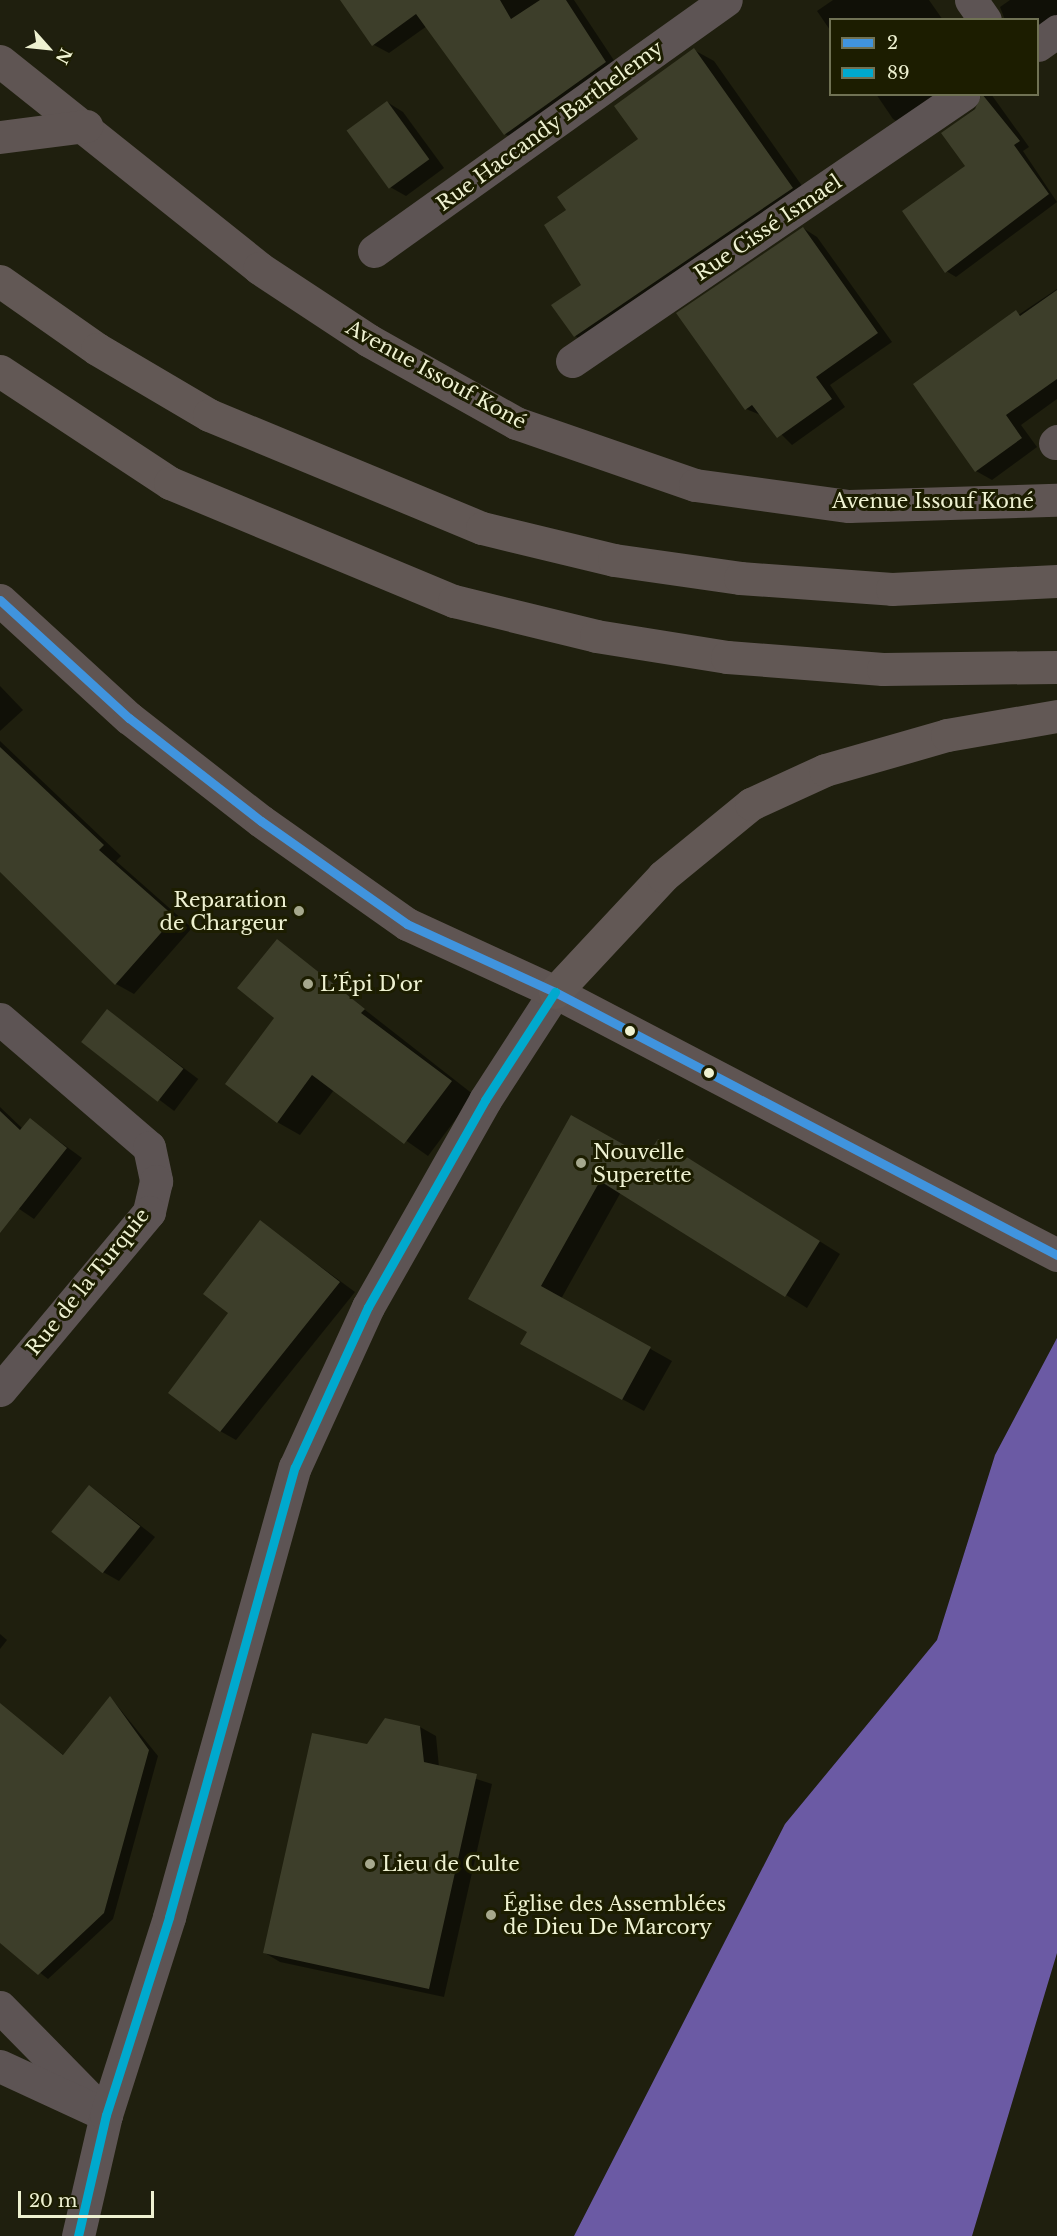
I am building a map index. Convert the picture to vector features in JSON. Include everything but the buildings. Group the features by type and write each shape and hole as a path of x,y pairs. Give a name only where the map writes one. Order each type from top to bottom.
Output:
{"highway":[{"path":"0,281 97,350 209,415 482,528 614,560 741,578 892,589 1057,581"},
{"path":"0,371 170,483 454,601 596,636 727,657 883,669 1057,666"},
{"path":"555,992 663,876 751,804 825,770 946,735 1057,716"}],"street":[{"name":"Rue Haccandy Barthelemy","path":"374,251 726,0"},
{"path":"971,0 984,18"},
{"path":"1039,44 1057,32"},
{"name":"Avenue Issouf Koné","path":"4,68 86,126 259,268 368,340 516,423 695,485 849,506 1057,500"},
{"name":"Rue Cissé Ismael","path":"572,361 961,96"},
{"path":"0,137 86,126"},
{"path":"0,600 129,718 280,835 407,924 555,992 1057,1255"},
{"path":"78,2236 106,2115 169,1917 295,1467 368,1308 485,1100 555,992"},
{"name":"Rue de la Turquie","path":"0,1019 149,1147 156,1181 149,1212 0,1390"},
{"path":"0,2007 106,2115"},
{"path":"0,2066 106,2115"}],"shaded area":[{"path":"1057,1338 1057,1953 972,2236 574,2236 785,1824 937,1640 995,1455"}],"transit line":[{"name":"2","path":"0,600 129,718 261,821 407,924 555,992 1057,1255"},
{"name":"89","path":"78,2236 106,2115 169,1917 295,1467 368,1307 485,1100 555,992"}],"place":[{"name":"Reparation de Chargeur","path":"299,911"},
{"name":"L’Épi D'or","path":"308,984"},
{"name":"Nouvelle Superette","path":"581,1163"},
{"name":"Lieu de Culte","path":"370,1864"},
{"name":"Église des Assemblées de Dieu De Marcory","path":"491,1915"}]}
